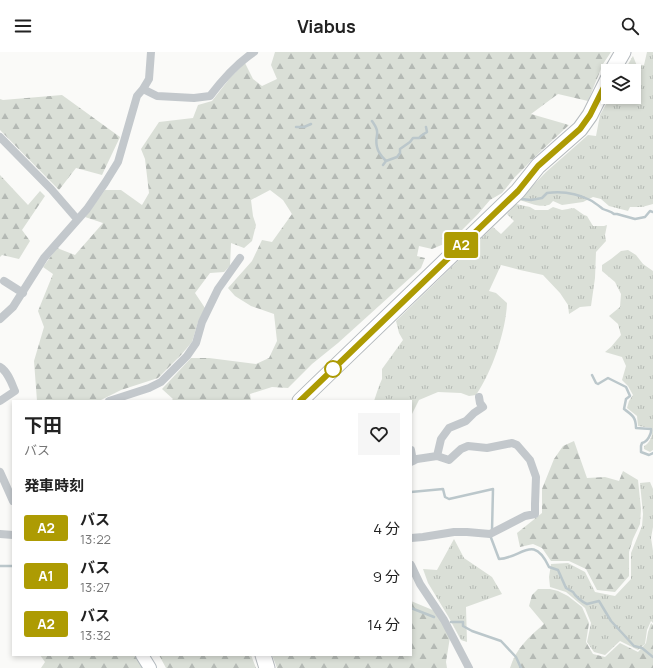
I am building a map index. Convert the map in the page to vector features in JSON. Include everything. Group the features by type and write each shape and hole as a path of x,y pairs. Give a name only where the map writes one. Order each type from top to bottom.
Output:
{"highway":[{"path":"616,64 623,52"},
{"path":"301,400 518,191 538,166 580,129 590,115 601,93"},
{"path":"263,656 267,668"}],"main road":[{"path":"143,656 150,668"}],"street":[{"path":"0,320 13,307 23,293 44,258 87,209 105,184 118,162 137,96 149,80 151,52"},
{"path":"143,90 157,96 194,98 210,96 226,76 243,59 254,52"},
{"path":"0,137 51,189 77,219"},
{"path":"112,400 149,388 161,382 187,356 196,343 202,322 218,289 240,258"},
{"path":"4,281 23,293"},
{"path":"0,367 7,373 15,391 0,401"},
{"path":"437,456 441,439 449,428 466,421 474,412 483,407 480,403 479,397"},
{"path":"412,462 417,459 437,456 449,460 461,449 468,446 487,448 512,443 517,445 530,460 536,477 535,514 525,516 490,534 454,532 412,538"},
{"path":"0,472 12,498"},
{"path":"0,534 11,535"},
{"path":"0,541 11,535"},
{"path":"412,567 420,584 444,620 469,668"}],"green space":[{"path":"275,52 611,52 603,64 601,64 601,69 588,101 558,94 531,114 569,125 515,177 502,193 490,200 451,241 432,249 419,246 417,256 425,258 421,268 338,343 312,364 288,388 272,387 250,394 251,400 172,400 173,399 162,389 191,358 209,358 256,364 269,358 277,341 274,314 251,306 235,296 228,288 252,261 262,240 272,242 292,214 283,200 270,190 251,200 256,225 252,241 244,248 231,243 230,266 224,272 210,273 195,293 205,308 198,322 192,342 158,378 121,390 101,400 37,400 34,361 44,327 38,311 53,274 43,267 57,248 75,255 103,223 85,217 105,190 121,190 142,205 149,193 145,159 141,149 159,122 193,118 198,105 212,101 230,78 245,63 253,79 262,86 277,79 271,65"},
{"path":"647,52 653,52 653,204 642,207 630,207 628,211 609,206 601,199 593,197 583,202 562,205 553,201 549,205 545,206 519,200 546,172 588,135 596,136 600,115 606,104 641,104 641,65 644,65"},
{"path":"633,56 636,64 628,64"},
{"path":"62,95 120,137 102,175 76,168 59,190 0,130 0,99"},
{"path":"0,175 28,205 40,191 45,196 22,230 30,241 19,259 2,255 0,257"},
{"path":"516,204 530,207 535,210 548,210 553,207 562,210 574,208 587,216 593,226 607,225 605,235 606,241 596,252 595,278 591,306 580,307 569,314 568,305 560,293 543,275 501,265 489,291 496,293 507,303 506,314 501,338 493,363 482,386 476,395 469,396 461,393 438,392 419,400 412,414 412,400 374,400 382,379 382,369 403,340 399,333 396,321 493,227 501,234 514,221 507,214"},
{"path":"628,250 636,255 643,264 653,271 653,450 650,452 644,449 644,446 651,438 652,428 638,426 637,416 627,408 633,395 628,386 622,380 626,366 622,357 605,352 621,335 618,324 609,316 620,307 621,294 615,282 602,271 602,265 621,251"},
{"path":"574,441 587,478 605,477 619,481 623,471 638,480 641,509 640,524 629,552 629,576 615,592 597,590 586,569 569,561 551,561 542,548 533,544 520,547 517,533 542,513 542,489 554,459 563,446"},
{"path":"650,482 653,489 653,527 651,538 653,551 653,623 651,621 647,630 645,644 638,650 620,641 605,655 594,652 587,642 591,623 585,608 566,592 550,587 549,577 551,564 568,563 585,572 595,592 615,596 631,579 631,553 642,526 643,514 640,483"},
{"path":"454,539 464,558 492,577 502,594 466,607 467,642 461,640 428,583 423,569 437,570"},
{"path":"538,589 558,591 568,596 582,607 589,623 586,642 593,654 605,657 620,643 638,652 646,643 651,623 653,625 653,668 510,668 519,649 528,638 544,624 529,606 532,595"},
{"path":"412,601 435,611 450,637 446,662 447,668 277,668 272,656 412,656"},
{"path":"41,656 139,656 145,668 41,668 45,662"},
{"path":"160,656 251,656 256,668 166,668"}],"waterway":[{"path":"372,121 377,129 376,143 378,149 386,161 383,165"},
{"path":"296,127 304,127 311,124"},
{"path":"386,161 397,157 400,153 400,149 413,138 419,138 427,132 426,127"},
{"path":"522,199 531,200 542,198 547,193 563,192 585,198 614,214 635,219 645,217 650,211 653,212"},
{"path":"592,375 598,384 608,378 626,387 630,396 626,399 624,409 633,417 636,428 651,429 649,438 642,443 641,452 649,455 653,453"},
{"path":"412,492 443,489 445,497 449,499 493,489 492,531"},
{"path":"490,535 499,559 507,558 527,550 532,549 538,551 549,567 558,570 566,588 587,604 599,601 611,621 634,646 642,648 653,657"},
{"path":"0,566 12,566"},
{"path":"412,608 434,617"},
{"path":"451,622 463,622 463,626 472,631 501,641 516,657 521,668"}],"bus line":[{"name":"A2","path":"301,400 518,191 538,166 580,129 590,115 601,94"}]}
